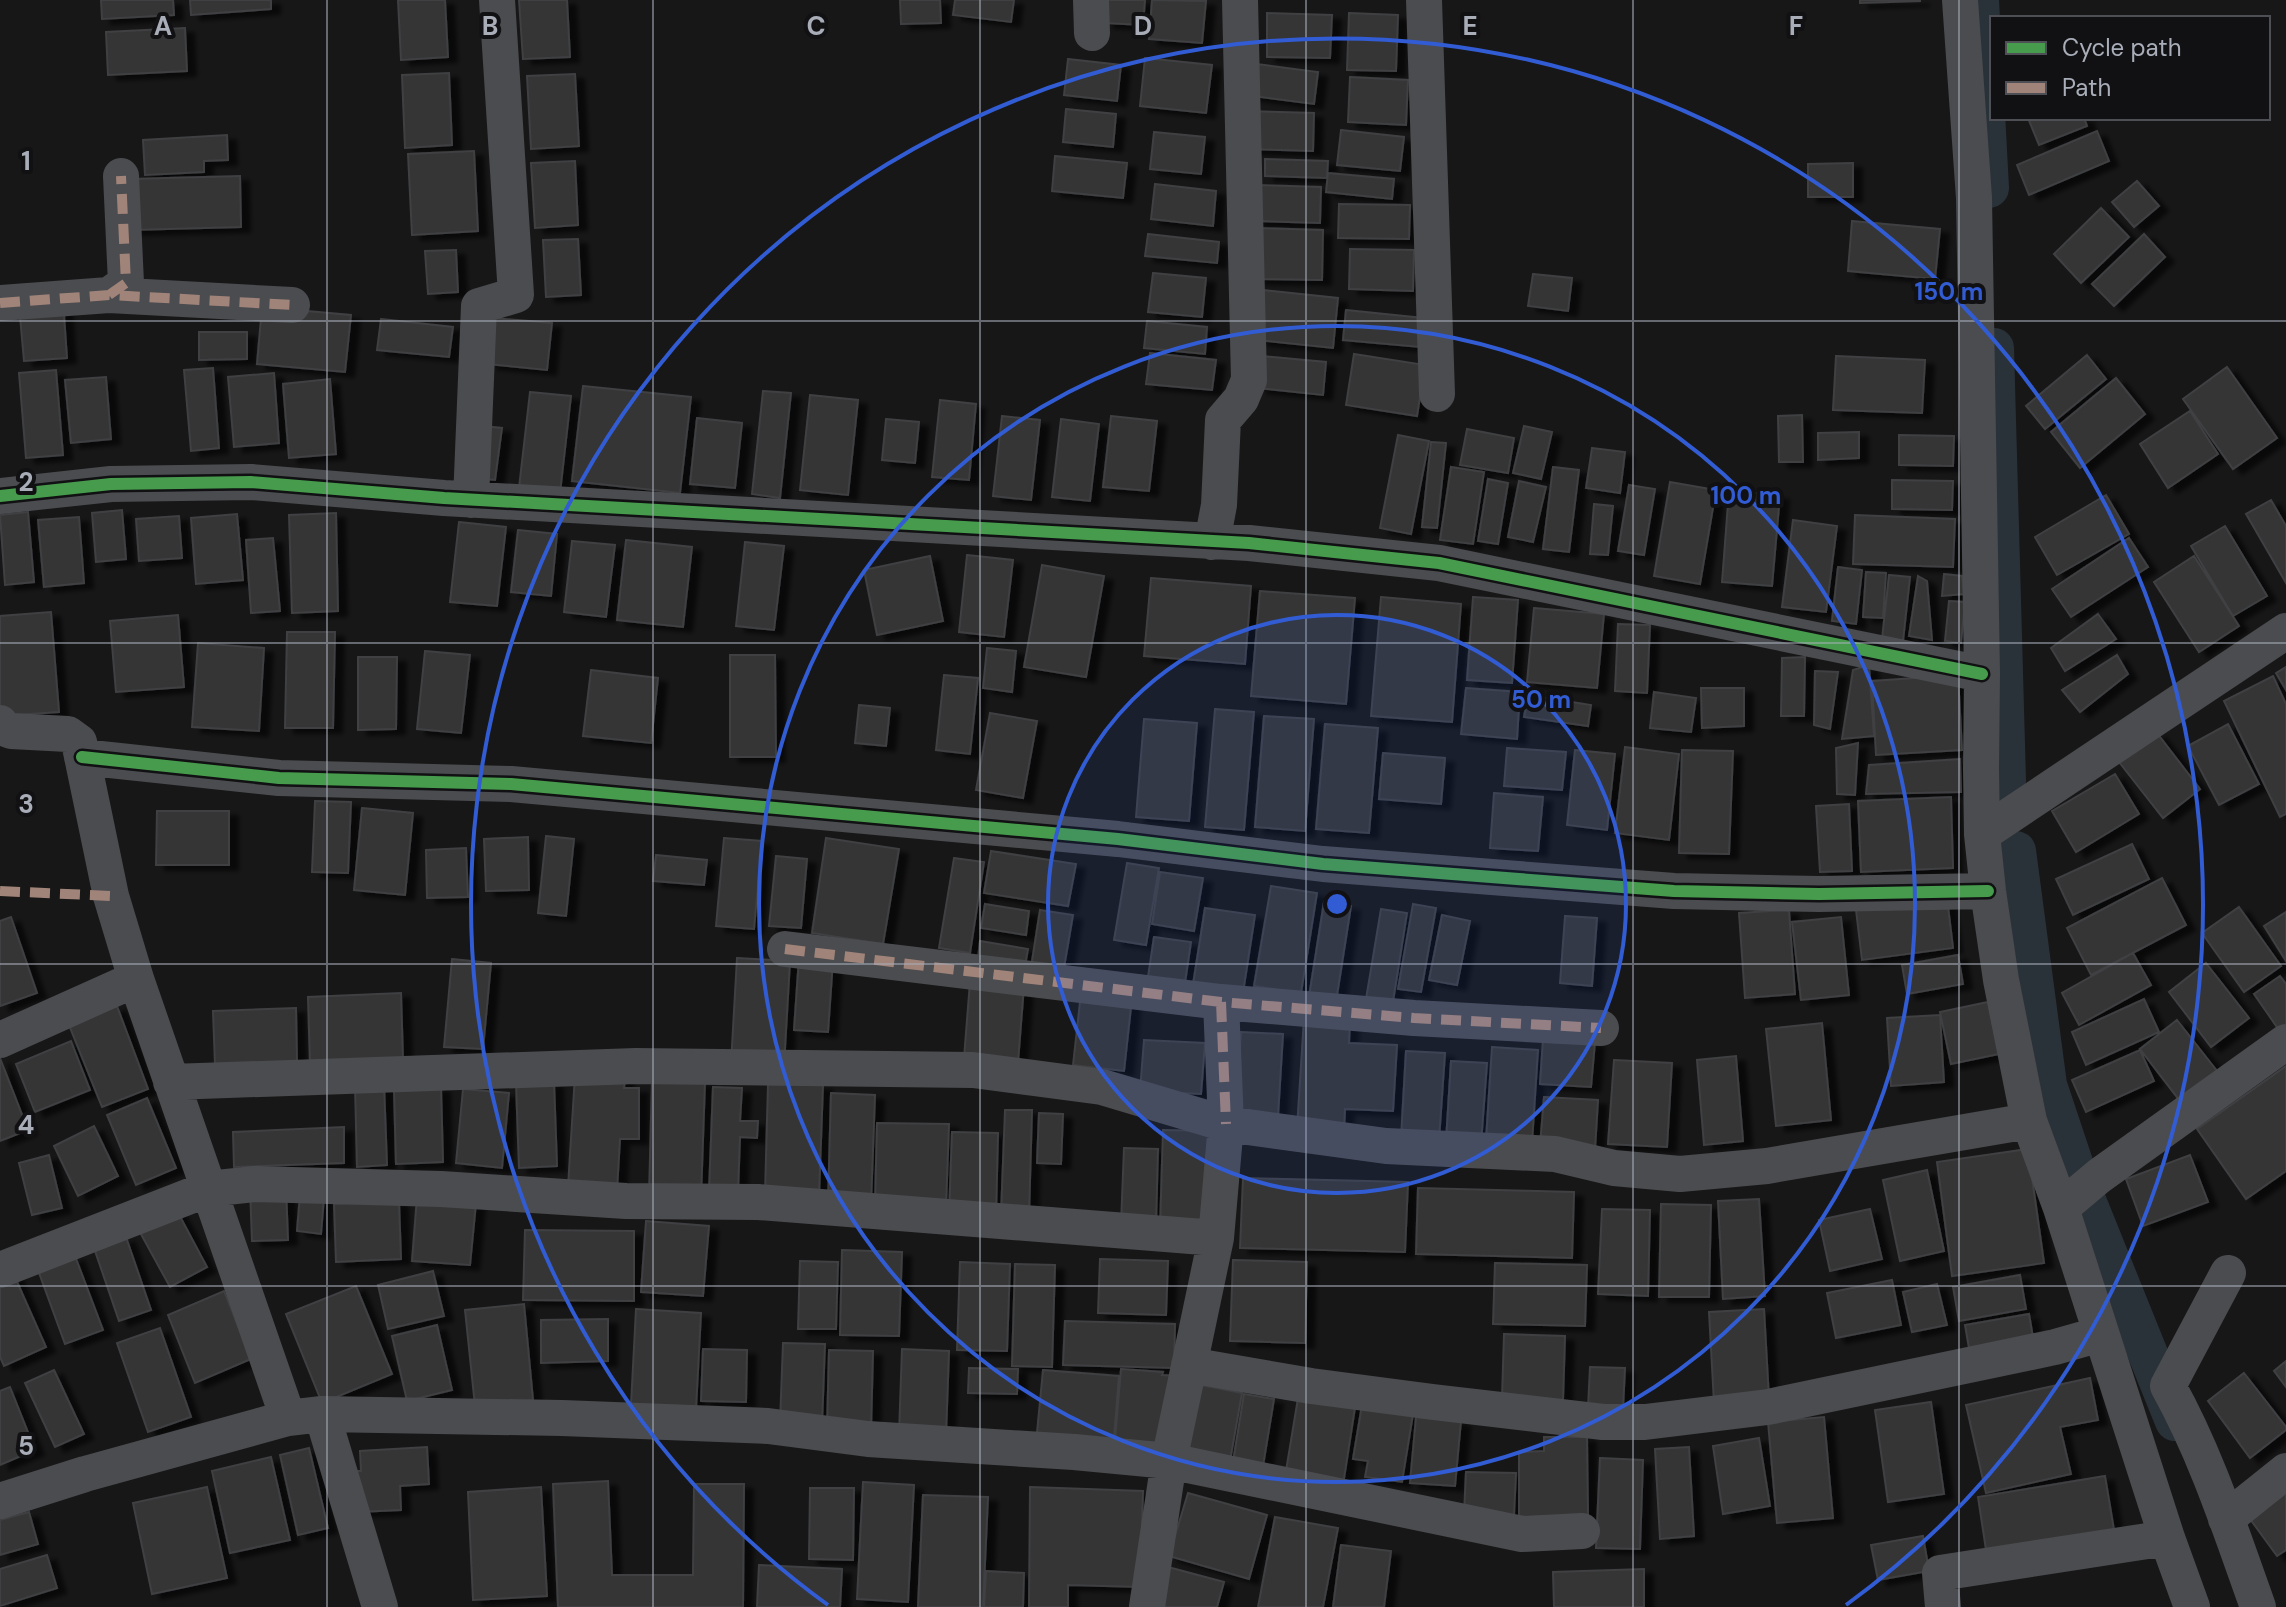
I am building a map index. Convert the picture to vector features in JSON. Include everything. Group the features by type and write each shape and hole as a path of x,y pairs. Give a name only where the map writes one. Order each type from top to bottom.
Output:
{"street":[{"path":"471,500 479,306 516,295 497,0"},
{"path":"1212,542 1219,505 1223,420 1241,399 1249,380 1240,0"},
{"path":"1424,0 1437,394"},
{"path":"1960,0 1974,198 1982,834 1988,891 2001,980 2029,1121 2061,1208 2101,1334 2121,1381 2167,1538 2192,1607"},
{"path":"109,295 126,283 121,176"},
{"path":"0,303 109,295 292,305"},
{"path":"0,496 111,484 224,482 471,500 1249,543 1439,563 1982,674"},
{"path":"1982,834 2286,631"},
{"path":"0,723 11,731 68,734 79,742 111,896 208,1189 305,1416 380,1607"},
{"path":"82,757 279,778 511,784 1088,836 1323,864 1674,891 1819,894 1988,891"},
{"path":"785,949 1221,1002 1414,1018 1601,1028"},
{"path":"0,1040 136,979"},
{"path":"1147,1607 1169,1461 1216,1238 1226,1124 1221,1002"},
{"path":"2061,1208 2099,1176 2286,1042"},
{"path":"171,1082 636,1066 973,1070 1102,1087 1226,1124 1386,1146 1555,1154 1614,1168 1680,1174 1767,1166 2029,1121"},
{"path":"0,1270 208,1189 285,1184 441,1189 626,1201 758,1202 1216,1238"},
{"path":"2168,1386 2228,1273"},
{"path":"1189,1365 1296,1384 1433,1402 1603,1422 1645,1422 1768,1407 2055,1347 2101,1334"},
{"path":"2121,1381 2168,1386"},
{"path":"2168,1386 2226,1519 2258,1607"},
{"path":"0,1501 85,1474 305,1416 562,1418 768,1426 868,1439 1169,1461 1522,1534 1582,1531"},
{"path":"2226,1519 2286,1471"},
{"path":"1943,1607 1940,1573 2167,1538"}],"building":[{"path":"101,0 173,0 174,15 102,19"},
{"path":"190,0 271,0 271,9 191,15"},
{"path":"398,0 445,0 448,57 401,60"},
{"path":"519,0 567,0 570,57 523,59"},
{"path":"900,0 940,0 941,23 901,24"},
{"path":"955,0 1014,0 1011,22 953,15"},
{"path":"1106,0 1145,0 1143,25 1105,23"},
{"path":"1152,0 1206,1 1202,43 1149,39"},
{"path":"1860,0 1920,0 1920,1 1860,3"},
{"path":"1267,13 1332,15 1330,58 1267,57"},
{"path":"1349,13 1398,15 1396,71 1347,70"},
{"path":"185,28 187,71 108,75 106,32"},
{"path":"1145,58 1212,65 1206,113 1140,106"},
{"path":"1068,59 1121,65 1117,101 1064,95"},
{"path":"1249,63 1318,72 1314,104 1245,95"},
{"path":"449,73 452,145 405,148 402,75"},
{"path":"575,74 579,146 531,149 527,76"},
{"path":"1350,77 1408,80 1406,125 1348,122"},
{"path":"1066,109 1116,114 1113,147 1063,142"},
{"path":"1245,111 1314,113 1313,151 1244,149"},
{"path":"2029,120 2085,120 2087,126 2039,145"},
{"path":"1341,130 1404,137 1400,171 1337,165"},
{"path":"2097,131 2109,161 2029,195 2017,165"},
{"path":"1154,132 1205,137 1201,174 1150,169"},
{"path":"227,135 228,160 204,161 204,172 145,175 143,140"},
{"path":"474,151 478,231 412,235 408,154"},
{"path":"1055,156 1127,163 1123,198 1052,191"},
{"path":"1265,159 1328,161 1327,178 1265,176"},
{"path":"575,161 578,225 535,228 531,163"},
{"path":"1853,163 1853,197 1808,197 1808,164"},
{"path":"1328,173 1394,179 1392,199 1326,192"},
{"path":"240,176 241,227 132,230 131,179"},
{"path":"2137,181 2159,206 2134,227 2112,202"},
{"path":"1155,184 1216,191 1213,226 1151,219"},
{"path":"1257,185 1321,187 1320,223 1255,221"},
{"path":"1339,204 1410,205 1409,239 1338,238"},
{"path":"2101,208 2129,237 2081,283 2054,254"},
{"path":"1852,221 1940,229 1935,279 1848,271"},
{"path":"1258,228 1323,230 1322,280 1256,279"},
{"path":"1148,234 1219,242 1217,263 1145,256"},
{"path":"2144,234 2165,257 2114,306 2092,284"},
{"path":"578,239 581,295 546,297 543,240"},
{"path":"1350,249 1414,250 1413,291 1349,289"},
{"path":"456,250 458,292 428,294 425,251"},
{"path":"1153,273 1206,278 1202,317 1148,312"},
{"path":"1533,274 1572,278 1568,311 1528,306"},
{"path":"1263,290 1338,298 1333,348 1258,340"},
{"path":"63,301 67,358 24,361 19,305"},
{"path":"262,307 351,315 345,372 257,364"},
{"path":"1346,310 1423,318 1420,347 1343,340"},
{"path":"493,318 552,323 547,370 488,364"},
{"path":"381,319 453,327 449,357 377,350"},
{"path":"1147,321 1207,327 1205,354 1144,348"},
{"path":"199,332 247,332 247,359 199,360"},
{"path":"1150,353 1216,360 1212,390 1146,384"},
{"path":"1354,354 1425,365 1417,416 1346,405"},
{"path":"2087,355 2106,379 2045,429 2026,406"},
{"path":"1262,356 1326,362 1323,395 1258,388"},
{"path":"1836,356 1925,360 1922,413 1833,410"},
{"path":"2227,367 2277,438 2233,469 2183,399"},
{"path":"213,368 219,448 191,451 184,370"},
{"path":"56,370 63,455 26,458 19,373"},
{"path":"274,373 279,443 234,447 228,377"},
{"path":"106,377 111,439 71,443 65,380"},
{"path":"2116,378 2145,414 2080,468 2051,432"},
{"path":"330,379 336,454 289,458 283,384"},
{"path":"583,386 691,397 680,493 572,481"},
{"path":"763,391 791,393 780,498 752,494"},
{"path":"530,392 571,396 560,493 519,488"},
{"path":"810,395 858,400 848,495 800,490"},
{"path":"940,400 976,404 969,480 932,477"},
{"path":"2190,411 2218,454 2168,488 2140,444"},
{"path":"1802,415 1803,462 1779,462 1778,416"},
{"path":"1002,416 1040,420 1031,500 993,496"},
{"path":"1111,416 1157,421 1149,491 1103,487"},
{"path":"697,418 742,423 735,488 690,484"},
{"path":"886,419 919,422 915,463 882,460"},
{"path":"1061,419 1099,424 1090,501 1052,497"},
{"path":"483,426 502,428 495,480 475,478"},
{"path":"1524,426 1552,432 1541,479 1513,473"},
{"path":"1467,429 1514,438 1508,473 1460,465"},
{"path":"1859,432 1859,458 1818,460 1818,433"},
{"path":"1398,435 1429,441 1411,534 1380,528"},
{"path":"1899,435 1954,436 1953,466 1899,465"},
{"path":"1431,442 1446,443 1437,528 1422,527"},
{"path":"1592,448 1625,452 1620,493 1586,488"},
{"path":"1451,467 1484,472 1473,544 1440,540"},
{"path":"1553,467 1579,470 1569,552 1543,549"},
{"path":"1488,479 1508,483 1498,544 1478,541"},
{"path":"1892,480 1953,481 1952,510 1892,509"},
{"path":"1519,481 1546,487 1533,542 1508,537"},
{"path":"1670,482 1716,490 1700,584 1654,576"},
{"path":"1629,485 1655,489 1644,555 1618,551"},
{"path":"1729,491 1780,495 1772,586 1722,582"},
{"path":"2106,495 2129,534 2057,575 2035,537"},
{"path":"2271,500 2286,526 2286,583 2246,514"},
{"path":"1594,504 1613,506 1608,555 1590,554"},
{"path":"122,510 126,559 96,562 92,513"},
{"path":"28,512 34,582 5,585 0,515"},
{"path":"336,513 338,611 292,613 289,515"},
{"path":"237,514 243,580 196,584 191,518"},
{"path":"1855,515 1955,519 1953,567 1853,564"},
{"path":"179,516 182,558 139,561 136,519"},
{"path":"79,517 84,583 44,587 38,520"},
{"path":"1793,520 1837,526 1826,612 1782,607"},
{"path":"459,522 506,527 497,606 450,602"},
{"path":"2225,526 2267,596 2233,616 2191,546"},
{"path":"518,530 557,534 551,596 511,592"},
{"path":"273,538 280,611 251,613 246,540"},
{"path":"2129,538 2148,567 2071,617 2052,589"},
{"path":"626,540 692,547 683,627 617,620"},
{"path":"572,541 615,545 606,617 564,612"},
{"path":"745,542 784,546 774,630 736,626"},
{"path":"967,555 1013,560 1004,637 959,632"},
{"path":"930,556 943,621 877,635 864,570"},
{"path":"2194,556 2239,626 2199,652 2154,582"},
{"path":"1042,565 1104,576 1086,677 1024,667"},
{"path":"1838,567 1862,570 1856,624 1832,621"},
{"path":"1866,572 1886,573 1883,618 1863,617"},
{"path":"1944,574 1962,576 1964,594 1942,596"},
{"path":"1889,575 1910,577 1903,641 1882,639"},
{"path":"1918,576 1927,581 1932,640 1909,636"},
{"path":"1151,578 1251,586 1245,664 1144,656"},
{"path":"1260,591 1355,598 1346,704 1251,696"},
{"path":"1381,597 1461,604 1452,722 1371,716"},
{"path":"1473,597 1518,600 1512,683 1467,680"},
{"path":"1949,601 1965,602 1961,643 1945,641"},
{"path":"1534,608 1604,614 1597,688 1527,682"},
{"path":"51,612 59,712 0,716 0,616"},
{"path":"2098,614 2116,639 2065,671 2051,648"},
{"path":"178,615 184,687 116,692 110,621"},
{"path":"1618,624 1650,625 1647,693 1615,691"},
{"path":"287,632 335,632 333,728 285,728"},
{"path":"198,643 264,648 259,731 192,727"},
{"path":"987,648 1016,651 1012,692 983,688"},
{"path":"425,651 470,655 461,733 417,729"},
{"path":"730,655 775,655 776,757 730,757"},
{"path":"2117,655 2128,674 2080,712 2062,690"},
{"path":"358,657 397,657 396,729 358,730"},
{"path":"1805,657 1804,716 1781,716 1782,658"},
{"path":"1869,665 1874,736 1842,739 1853,670"},
{"path":"2286,667 2286,690 2276,673"},
{"path":"591,670 658,678 651,743 583,736"},
{"path":"1815,671 1838,672 1830,729 1814,725"},
{"path":"944,675 978,678 970,754 936,750"},
{"path":"1958,675 1962,750 1876,755 1872,681"},
{"path":"2273,676 2286,704 2286,814 2280,817 2224,701"},
{"path":"1466,688 1520,692 1517,739 1461,734"},
{"path":"1701,688 1744,688 1744,726 1702,728"},
{"path":"1654,692 1696,698 1691,732 1650,728"},
{"path":"1528,695 1591,705 1588,726 1524,717"},
{"path":"859,705 890,708 886,746 855,743"},
{"path":"1215,709 1254,712 1244,830 1205,827"},
{"path":"990,713 1037,721 1023,798 976,790"},
{"path":"1264,716 1314,719 1305,831 1255,827"},
{"path":"1144,719 1197,723 1189,821 1136,817"},
{"path":"1325,724 1378,728 1369,833 1316,829"},
{"path":"2228,724 2259,784 2219,805 2188,746"},
{"path":"2157,733 2200,789 2163,818 2119,762"},
{"path":"1858,743 1855,795 1837,794 1836,748"},
{"path":"1625,747 1679,754 1669,840 1615,833"},
{"path":"1507,748 1566,752 1562,790 1504,786"},
{"path":"1575,750 1615,754 1607,830 1567,825"},
{"path":"1682,750 1733,751 1729,854 1679,853"},
{"path":"1383,753 1445,758 1441,804 1379,799"},
{"path":"1960,759 1961,792 1866,794 1869,765"},
{"path":"2115,774 2139,814 2076,852 2052,811"},
{"path":"1494,793 1543,797 1538,851 1490,848"},
{"path":"1951,797 1953,868 1861,872 1858,801"},
{"path":"315,801 351,802 348,873 312,872"},
{"path":"1849,804 1852,871 1820,872 1816,806"},
{"path":"362,808 413,813 405,895 354,890"},
{"path":"157,811 229,811 229,865 156,865"},
{"path":"546,836 574,839 566,916 538,913"},
{"path":"528,837 529,890 486,891 484,839"},
{"path":"724,838 762,841 754,929 716,926"},
{"path":"826,838 899,849 883,944 812,933"},
{"path":"2132,844 2149,879 2073,915 2056,879"},
{"path":"466,848 468,897 427,898 426,850"},
{"path":"991,851 1076,864 1068,906 984,893"},
{"path":"656,855 707,860 704,885 653,881"},
{"path":"776,856 807,859 801,928 769,926"},
{"path":"954,858 984,862 970,953 939,948"},
{"path":"1127,863 1159,868 1146,945 1114,940"},
{"path":"1160,872 1203,878 1194,931 1152,924"},
{"path":"2162,878 2186,925 2091,975 2067,928"},
{"path":"1271,886 1317,893 1301,993 1254,986"},
{"path":"1947,898 1953,948 1862,960 1856,910"},
{"path":"1324,902 1351,906 1335,1008 1308,1003"},
{"path":"985,904 1029,911 1026,935 981,928"},
{"path":"1413,904 1436,908 1421,992 1398,989"},
{"path":"2239,907 2281,966 2244,992 2202,933"},
{"path":"1205,908 1255,915 1242,999 1192,991"},
{"path":"1381,909 1407,913 1392,1008 1365,1005"},
{"path":"1040,910 1073,915 1062,979 1030,974"},
{"path":"1789,910 1795,994 1745,998 1739,913"},
{"path":"2286,912 2286,961 2264,926"},
{"path":"1442,915 1470,921 1457,985 1429,980"},
{"path":"1565,916 1597,918 1592,986 1560,983"},
{"path":"11,917 37,993 0,1006 0,921"},
{"path":"1841,917 1849,995 1801,1000 1792,922"},
{"path":"1154,937 1191,942 1183,996 1146,990"},
{"path":"980,941 1028,949 1025,966 978,959"},
{"path":"2133,953 2151,985 2079,1025 2062,993"},
{"path":"1958,955 1963,984 1907,994 1902,965"},
{"path":"737,958 790,961 784,1066 731,1064"},
{"path":"799,958 833,960 828,1032 794,1030"},
{"path":"452,959 491,963 483,1049 444,1047"},
{"path":"2206,963 2249,1018 2211,1047 2169,992"},
{"path":"2280,976 2286,984 2286,1029 2281,1033 2254,994"},
{"path":"970,982 1024,986 1018,1062 964,1058"},
{"path":"401,993 403,1060 310,1063 308,997"},
{"path":"1081,993 1132,998 1124,1071 1073,1065"},
{"path":"2144,999 2159,1032 2086,1065 2072,1032"},
{"path":"1988,1002 1999,1054 1951,1064 1940,1012"},
{"path":"117,1006 148,1089 102,1107 69,1025"},
{"path":"296,1008 297,1062 215,1065 213,1011"},
{"path":"1940,1015 1944,1082 1891,1086 1887,1018"},
{"path":"1304,1018 1350,1021 1349,1043 1397,1045 1393,1111 1345,1109 1344,1131 1297,1128"},
{"path":"2177,1020 2221,1076 2183,1105 2140,1049"},
{"path":"1822,1023 1831,1120 1776,1126 1766,1029"},
{"path":"1241,1032 1283,1034 1278,1116 1236,1114"},
{"path":"1543,1039 1595,1042 1591,1087 1540,1084"},
{"path":"1144,1040 1205,1043 1201,1094 1140,1091"},
{"path":"71,1041 90,1090 35,1112 16,1064"},
{"path":"1492,1047 1538,1050 1532,1143 1486,1140"},
{"path":"2140,1050 2154,1081 2086,1112 2072,1080"},
{"path":"1406,1051 1445,1053 1439,1140 1401,1138"},
{"path":"1736,1056 1743,1141 1704,1145 1697,1060"},
{"path":"0,1058 28,1130 0,1141"},
{"path":"1614,1060 1672,1063 1667,1147 1608,1144"},
{"path":"1451,1061 1487,1063 1481,1144 1446,1141"},
{"path":"2286,1066 2286,1171 2246,1199 2197,1129"},
{"path":"575,1075 625,1078 624,1088 639,1088 639,1139 620,1139 617,1190 568,1187"},
{"path":"652,1080 705,1082 701,1197 649,1195"},
{"path":"554,1082 557,1166 519,1168 516,1083"},
{"path":"384,1084 387,1165 357,1167 355,1085"},
{"path":"768,1084 823,1085 819,1196 765,1194"},
{"path":"441,1087 443,1162 396,1164 394,1089"},
{"path":"713,1087 742,1088 740,1121 758,1121 757,1138 740,1137 738,1193 709,1192"},
{"path":"463,1089 509,1093 502,1168 456,1163"},
{"path":"831,1093 875,1095 871,1204 828,1203"},
{"path":"1544,1097 1598,1100 1595,1149 1540,1146"},
{"path":"147,1098 176,1168 136,1185 107,1115"},
{"path":"1005,1110 1032,1110 1029,1216 1001,1215"},
{"path":"1039,1113 1063,1114 1061,1164 1037,1163"},
{"path":"877,1123 949,1124 946,1207 875,1205"},
{"path":"94,1126 118,1176 78,1196 54,1146"},
{"path":"344,1127 344,1163 234,1167 233,1132"},
{"path":"1163,1130 1212,1131 1209,1230 1160,1229"},
{"path":"952,1132 998,1133 996,1216 949,1215"},
{"path":"1124,1148 1158,1149 1156,1225 1121,1224"},
{"path":"2028,1149 2044,1263 1952,1276 1937,1162"},
{"path":"49,1155 62,1208 32,1215 19,1163"},
{"path":"2190,1155 2208,1202 2143,1226 2126,1179"},
{"path":"1927,1170 1944,1251 1900,1261 1883,1180"},
{"path":"1243,1178 1408,1182 1405,1252 1240,1248"},
{"path":"286,1187 288,1240 252,1241 250,1188"},
{"path":"1418,1188 1574,1192 1572,1258 1416,1254"},
{"path":"300,1195 324,1197 321,1234 297,1231"},
{"path":"417,1197 476,1203 470,1265 412,1261"},
{"path":"1759,1199 1765,1296 1723,1299 1718,1201"},
{"path":"399,1201 401,1259 336,1262 334,1204"},
{"path":"1661,1204 1711,1205 1709,1297 1659,1297"},
{"path":"175,1207 207,1267 170,1287 137,1227"},
{"path":"1602,1209 1650,1210 1648,1296 1598,1294"},
{"path":"1870,1209 1882,1259 1830,1271 1819,1220"},
{"path":"646,1221 709,1226 703,1296 641,1292"},
{"path":"525,1230 634,1231 634,1301 523,1300"},
{"path":"126,1237 151,1310 119,1321 94,1248"},
{"path":"842,1250 902,1252 899,1336 840,1335"},
{"path":"75,1256 103,1330 65,1344 38,1270"},
{"path":"1100,1259 1168,1261 1166,1315 1098,1313"},
{"path":"1233,1260 1307,1262 1305,1343 1230,1341"},
{"path":"800,1261 838,1262 836,1329 798,1329"},
{"path":"960,1262 1010,1264 1007,1351 957,1350"},
{"path":"1495,1263 1587,1265 1585,1326 1493,1324"},
{"path":"1015,1264 1055,1265 1052,1367 1012,1366"},
{"path":"433,1271 444,1316 388,1329 378,1285"},
{"path":"14,1275 46,1347 4,1366 0,1357 0,1281"},
{"path":"2020,1275 2026,1309 1959,1321 1953,1287"},
{"path":"1892,1280 1901,1325 1836,1338 1827,1293"},
{"path":"1937,1284 1947,1325 1912,1332 1903,1292"},
{"path":"356,1286 392,1374 322,1403 286,1314"},
{"path":"224,1291 251,1359 195,1383 168,1315"},
{"path":"524,1304 533,1400 475,1406 465,1310"},
{"path":"636,1309 701,1313 696,1409 631,1405"},
{"path":"1764,1309 1769,1399 1714,1403 1709,1312"},
{"path":"2029,1314 2035,1349 1971,1360 1965,1325"},
{"path":"608,1319 608,1361 541,1363 541,1320"},
{"path":"1065,1321 1175,1324 1174,1368 1063,1365"},
{"path":"437,1325 452,1390 407,1401 392,1336"},
{"path":"160,1328 191,1417 148,1432 117,1343"},
{"path":"1504,1334 1565,1336 1563,1400 1502,1398"},
{"path":"783,1343 825,1344 822,1424 780,1423"},
{"path":"703,1349 747,1350 746,1402 701,1401"},
{"path":"902,1349 949,1351 946,1435 899,1434"},
{"path":"829,1350 873,1351 871,1431 827,1430"},
{"path":"2286,1361 2286,1387 2274,1371"},
{"path":"1590,1367 1625,1368 1623,1409 1588,1408"},
{"path":"969,1368 1018,1369 1017,1394 968,1393"},
{"path":"1121,1369 1178,1376 1159,1456 1114,1452"},
{"path":"54,1370 84,1434 55,1447 25,1383"},
{"path":"1043,1370 1119,1376 1113,1449 1036,1443"},
{"path":"2244,1373 2286,1427 2250,1458 2208,1401"},
{"path":"2090,1378 2098,1420 2060,1427 2071,1474 1986,1493 1966,1405"},
{"path":"1196,1384 1242,1393 1230,1461 1184,1454"},
{"path":"10,1387 35,1450 0,1465 0,1391"},
{"path":"1299,1392 1356,1401 1343,1485 1285,1477"},
{"path":"1244,1394 1274,1399 1263,1466 1233,1462"},
{"path":"1931,1402 1944,1494 1888,1502 1875,1410"},
{"path":"1362,1405 1413,1414 1402,1482 1365,1477 1368,1461 1353,1459"},
{"path":"1416,1417 1461,1421 1455,1486 1410,1483"},
{"path":"1824,1417 1833,1518 1777,1523 1768,1422"},
{"path":"1544,1437 1587,1437 1588,1516 1519,1517 1519,1452 1544,1451"},
{"path":"1759,1438 1770,1506 1723,1514 1713,1446"},
{"path":"427,1447 429,1484 400,1486 401,1510 358,1512 356,1471 361,1471 360,1451"},
{"path":"1689,1447 1694,1536 1660,1539 1655,1449"},
{"path":"309,1448 328,1528 298,1535 280,1455"},
{"path":"271,1457 290,1540 230,1553 212,1471"},
{"path":"1600,1458 1643,1460 1640,1549 1596,1548"},
{"path":"1466,1472 1516,1473 1514,1515 1464,1514"},
{"path":"2105,1476 2116,1542 1988,1563 1978,1497"},
{"path":"608,1481 612,1575 693,1575 694,1484 744,1484 743,1607 558,1607 553,1484"},
{"path":"863,1482 914,1485 908,1602 857,1599"},
{"path":"207,1487 227,1578 152,1594 133,1503"},
{"path":"541,1487 547,1596 473,1600 468,1492"},
{"path":"1030,1487 1143,1491 1140,1587 1068,1585 1068,1607 1029,1607"},
{"path":"810,1488 854,1488 853,1560 809,1559"},
{"path":"1188,1493 1267,1515 1249,1579 1169,1556"},
{"path":"2286,1493 2286,1550 2277,1556 2250,1519"},
{"path":"923,1495 988,1497 983,1607 918,1607"},
{"path":"29,1512 38,1544 0,1555 0,1520"},
{"path":"1275,1517 1338,1528 1323,1607 1258,1607"},
{"path":"1923,1536 1929,1571 1878,1580 1871,1545"},
{"path":"1341,1545 1391,1551 1384,1607 1333,1607"},
{"path":"47,1555 57,1588 0,1606 0,1569"},
{"path":"759,1565 842,1569 840,1607 757,1607"},
{"path":"1168,1567 1224,1582 1217,1607 1158,1607"},
{"path":"1644,1569 1644,1607 1554,1607 1553,1572"},
{"path":"986,1571 1024,1573 1023,1607 984,1607"}],"waterway":[{"path":"1979,0 1989,188"},
{"path":"1994,348 2006,781"},
{"path":"2016,851 2047,1085 2083,1193 2175,1421"}],"marked path":[{"path":"109,295 126,283 121,176"},
{"path":"0,303 109,295 292,305"},
{"path":"0,891 111,896"},
{"path":"785,949 1221,1002 1414,1018 1601,1028"},
{"path":"1221,1002 1226,1124"}],"cycle path":[{"path":"0,496 111,484 251,482 444,498 1249,543 1439,563 1982,674"},
{"path":"82,757 279,778 511,784 1118,839 1323,864 1674,891 1819,894 1988,891"}]}
